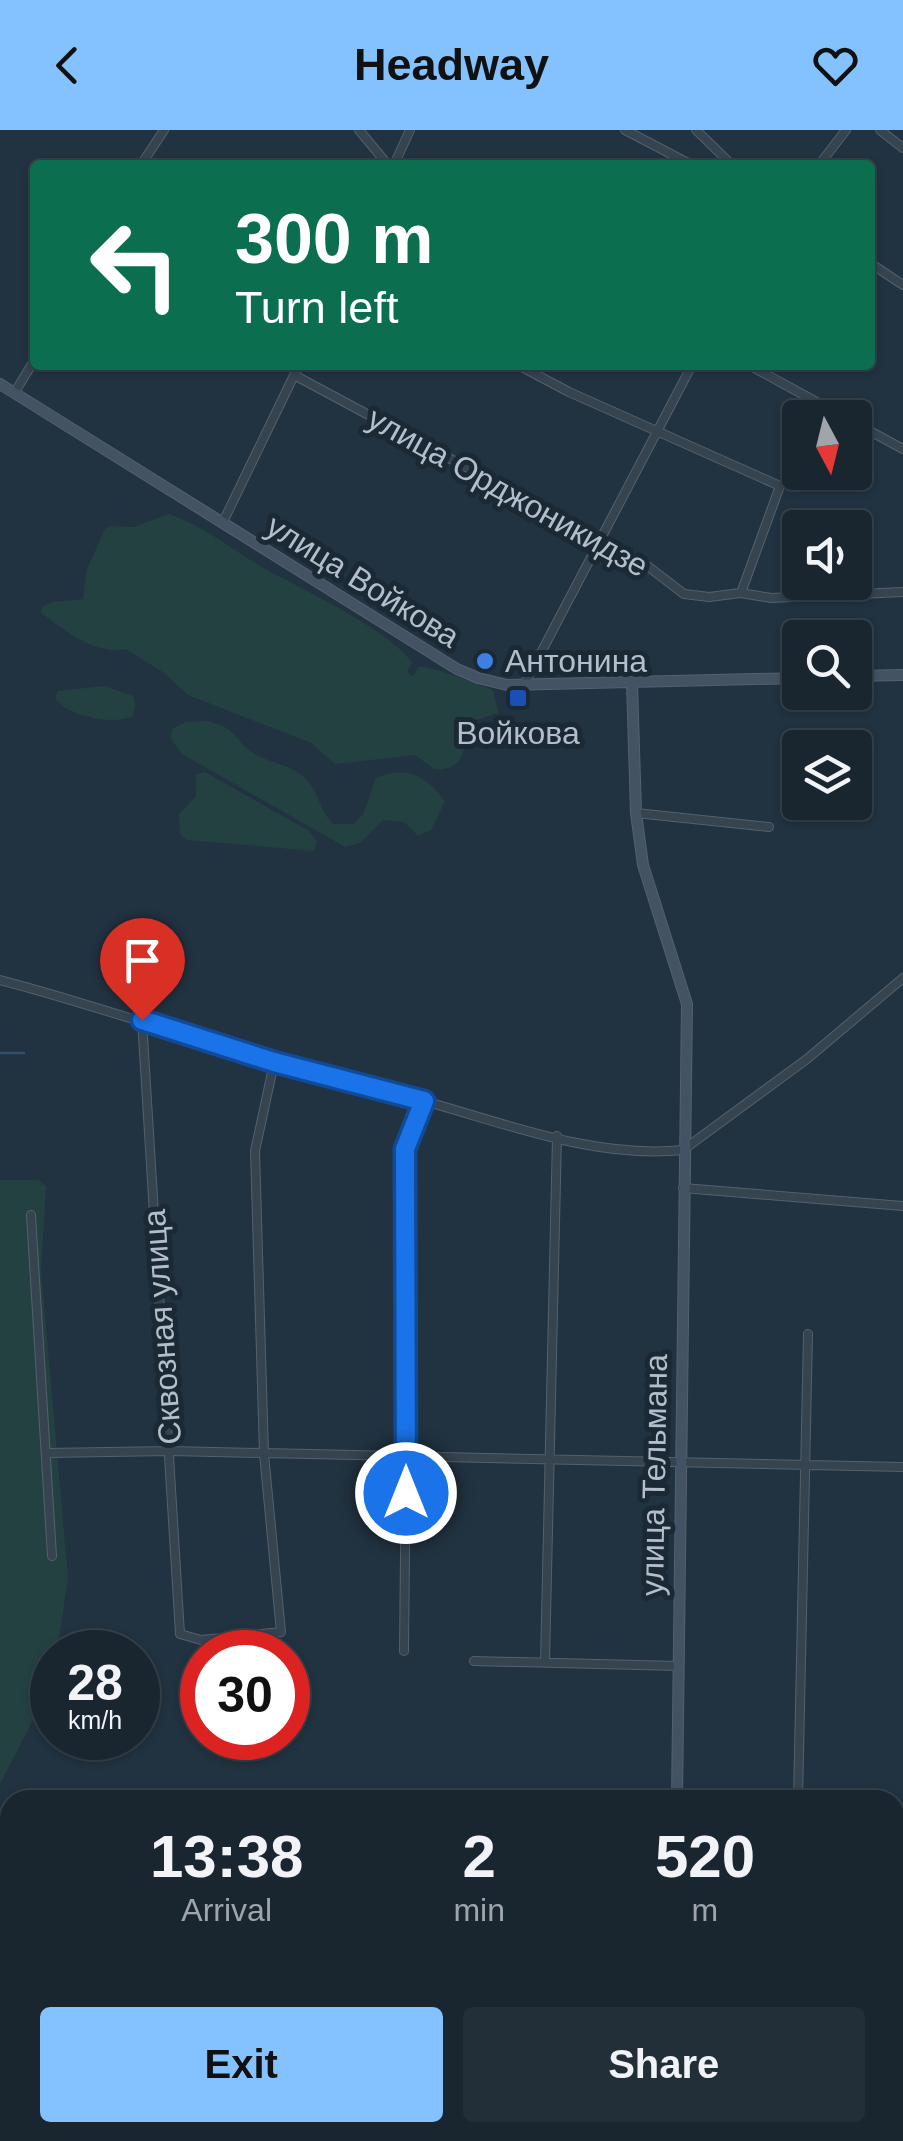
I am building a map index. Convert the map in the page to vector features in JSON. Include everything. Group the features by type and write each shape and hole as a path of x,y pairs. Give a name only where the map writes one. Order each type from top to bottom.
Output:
{"street":[{"path":"144,160 164,130"},
{"path":"359,130 386,160"},
{"path":"394,160 410,130"},
{"path":"625,130 682,160"},
{"path":"643,141 650,130"},
{"path":"696,130 727,160"},
{"path":"822,160 846,130"},
{"path":"880,130 903,148"},
{"path":"875,266 903,285"},
{"path":"15,392 30,366"},
{"path":"224,522 296,370"},
{"path":"528,370 780,486 741,593"},
{"path":"524,684 689,370"},
{"path":"759,370 813,400"},
{"name":"улица Орджоникидзе","path":"294,374 641,561 684,594 709,597 741,593 770,598 903,592"},
{"name":"улица Войкова","path":"0,384 457,669 500,684 782,679"},
{"path":"872,432 903,449"},
{"path":"872,675 903,674"},
{"name":"улица Тельмана","path":"632,683 636,813 643,865 688,1004 677,1790"},
{"path":"636,813 769,827"},
{"path":"0,980 274,1062 557,1136 608,1148 683,1150 808,1058 903,978"},
{"name":"Сквозная улица","path":"142,1020 180,1634 201,1640 281,1632 264,1454"},
{"path":"264,1454 254,1150 274,1062"},
{"path":"404,1652 405,1149 424,1101"},
{"path":"546,1662 557,1136"},
{"path":"683,1188 903,1206"},
{"path":"30,1215 52,1556"},
{"path":"798,1790 808,1334"},
{"path":"47,1453 170,1452 903,1467"},
{"path":"474,1661 678,1666"}],"green space":[{"path":"168,514 205,531 365,623 401,650 412,663 407,672 413,676 419,667 425,667 493,690 498,713 474,721 459,761 445,769 434,769 415,755 335,764 311,743 188,695 164,673 126,649 91,645 41,613 42,607 52,602 83,599 87,569 105,529 134,527"},
{"path":"105,686 133,696 133,716 114,720 91,718 70,710 55,698 58,691"},
{"path":"207,721 231,731 257,755 301,774 333,824 354,824 363,814 376,778 387,774 415,775 445,801 431,830 418,836 404,822 383,820 360,843 345,847 182,754 171,739 172,729 185,722"},
{"path":"205,772 309,831 317,841 314,851 187,840 180,834 179,814 196,796 196,775"},
{"path":"0,1180 38,1180 46,1186 41,1269 68,1578 60,1630 30,1630 30,1726 0,1784"}],"waterway":[{"path":"0,1053 24,1053"}],"place":[{"name":"Антонина","path":"485,661"},
{"name":"Войкова","path":"518,698"}],"route":[{"path":"142,1020 274,1062 424,1101 405,1149 406,1493"}]}
